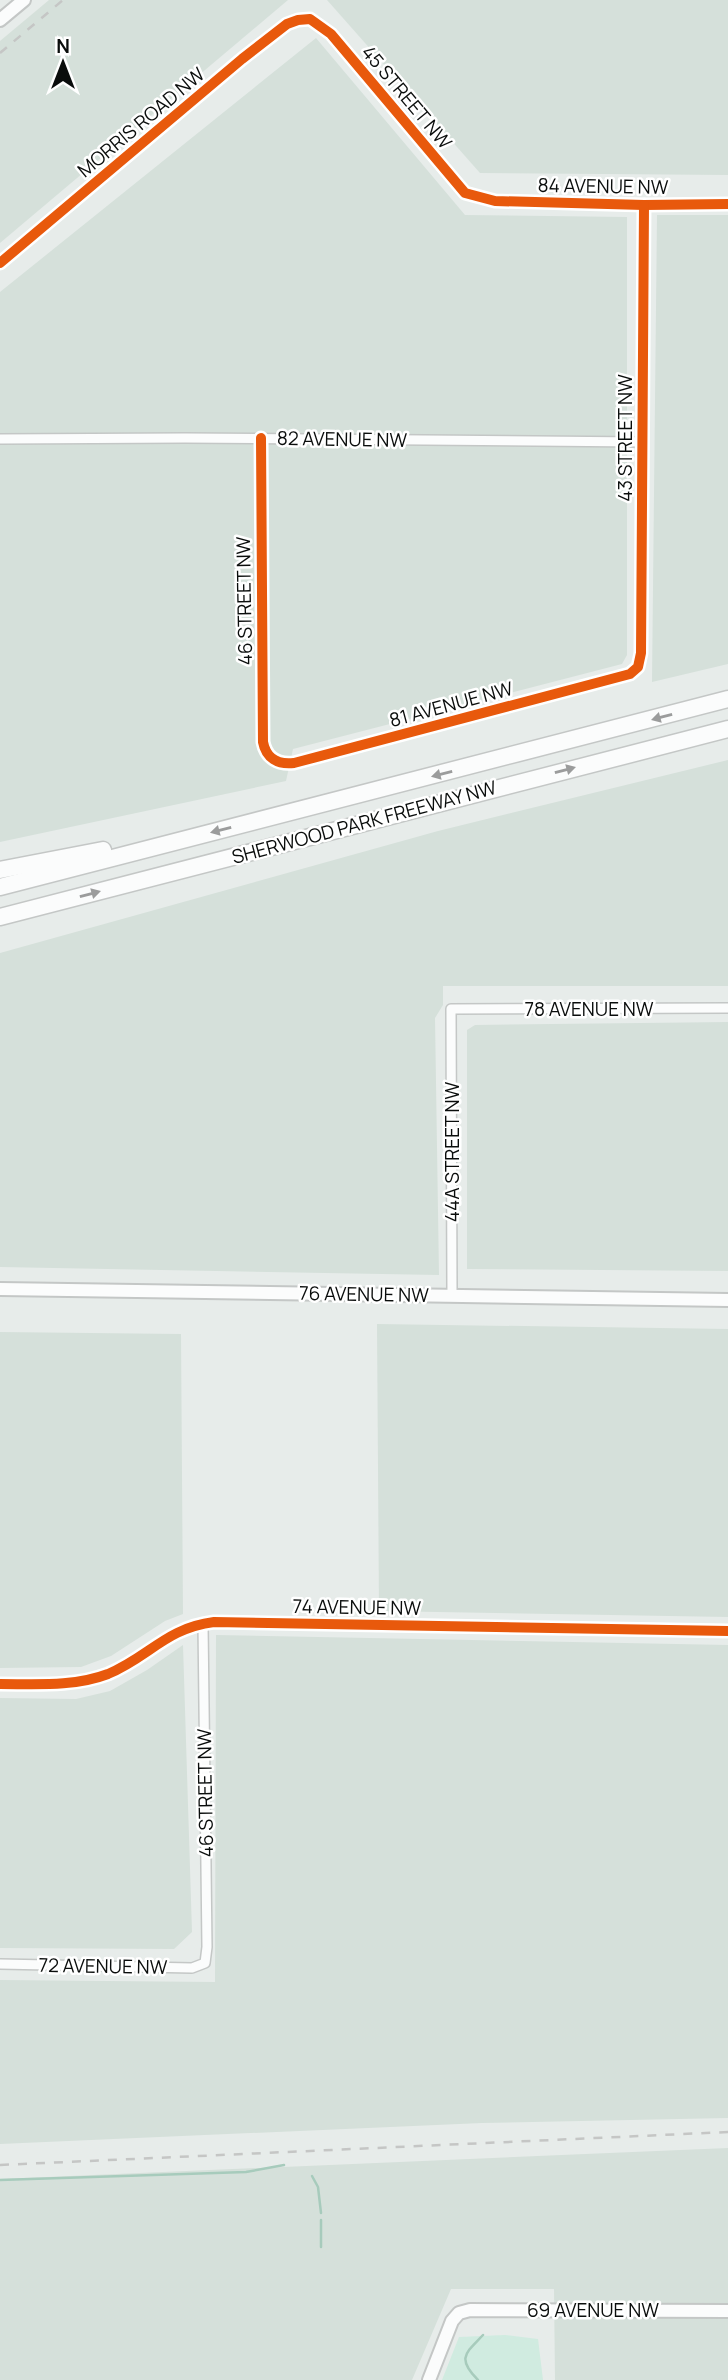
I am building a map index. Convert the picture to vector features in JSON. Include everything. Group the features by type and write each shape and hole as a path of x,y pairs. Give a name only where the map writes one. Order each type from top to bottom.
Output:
{"highway":[{"name":"SHERWOOD PARK FREEWAY NW","path":"0,887 728,699"},
{"name":"SHERWOOD PARK FREEWAY NW","path":"0,917 728,729"},
{"path":"0,870 103,850 137,852"},
{"path":"0,929 59,902"}],"street":[{"path":"0,20 24,0"},
{"name":"45 STREET NW","path":"310,19 331,34 465,193 477,198"},
{"name":"MORRIS ROAD NW","path":"0,263 242,59 287,24 310,19"},
{"name":"84 AVENUE NW","path":"477,198 495,201 644,205 728,204"},
{"name":"43 STREET NW","path":"635,670 641,653 644,205"},
{"name":"82 AVENUE NW","path":"0,439 642,442"},
{"name":"46 STREET NW","path":"261,439 263,742 264,749 274,760"},
{"name":"81 AVENUE NW","path":"274,760 279,763 294,763 622,677 635,670"},
{"name":"78 AVENUE NW","path":"451,1009 728,1008"},
{"name":"44A STREET NW","path":"451,1009 452,1295"},
{"name":"76 AVENUE NW","path":"0,1289 728,1300"},
{"name":"46 STREET NW","path":"203,1624 205,1963"},
{"name":"74 AVENUE NW","path":"0,1684 55,1684 90,1679 123,1666 178,1630 203,1624 728,1631"},
{"name":"72 AVENUE NW","path":"0,1964 192,1968 205,1963"},
{"name":"69 AVENUE NW","path":"429,2380 452,2321 459,2313 475,2309 728,2311"}],"shaded area":[{"path":"49,0 288,0 0,243 0,41"},
{"path":"327,0 728,0 728,175 480,173"},
{"path":"316,38 465,215 627,217 627,655 622,664 293,749 286,781 0,842 0,292"},
{"path":"657,215 728,215 728,664 652,682"},
{"path":"728,760 728,986 443,986 443,1005 435,1018 439,1275 0,1267 0,953 438,831"},
{"path":"728,1022 728,1271 467,1269 467,1030 475,1025"},
{"path":"377,1324 728,1329 728,1617 379,1611"},
{"path":"0,1332 181,1334 183,1614 165,1621 111,1656 81,1667 0,1668"},
{"path":"216,1635 728,1645 728,2118 482,2123 0,2144 0,1980 215,1982"},
{"path":"183,1645 192,1932 174,1949 0,1948 0,1698 76,1699 110,1691"},
{"path":"728,2148 728,2380 555,2380 554,2289 451,2289 412,2380 0,2380 0,2179"}],"green space":[{"path":"505,2335 538,2339 543,2380 442,2380 459,2337"}],"waterway":[{"path":"0,2180 246,2172 284,2165"},
{"path":"312,2176 318,2187 321,2213"},
{"path":"321,2220 321,2247"},
{"path":"478,2380 465,2361 468,2351 483,2335"}],"railway":[{"path":"0,53 63,0"},
{"path":"0,2165 728,2132"}],"cycle path":[{"path":"0,263 242,59 287,24 310,19 331,34 465,193 495,201 728,204"},
{"path":"261,438 263,742 274,759 283,763 294,763 630,674 638,667 641,653 644,205"},
{"path":"0,1684 55,1684 95,1678 122,1667 183,1630 214,1622 728,1631"}]}
